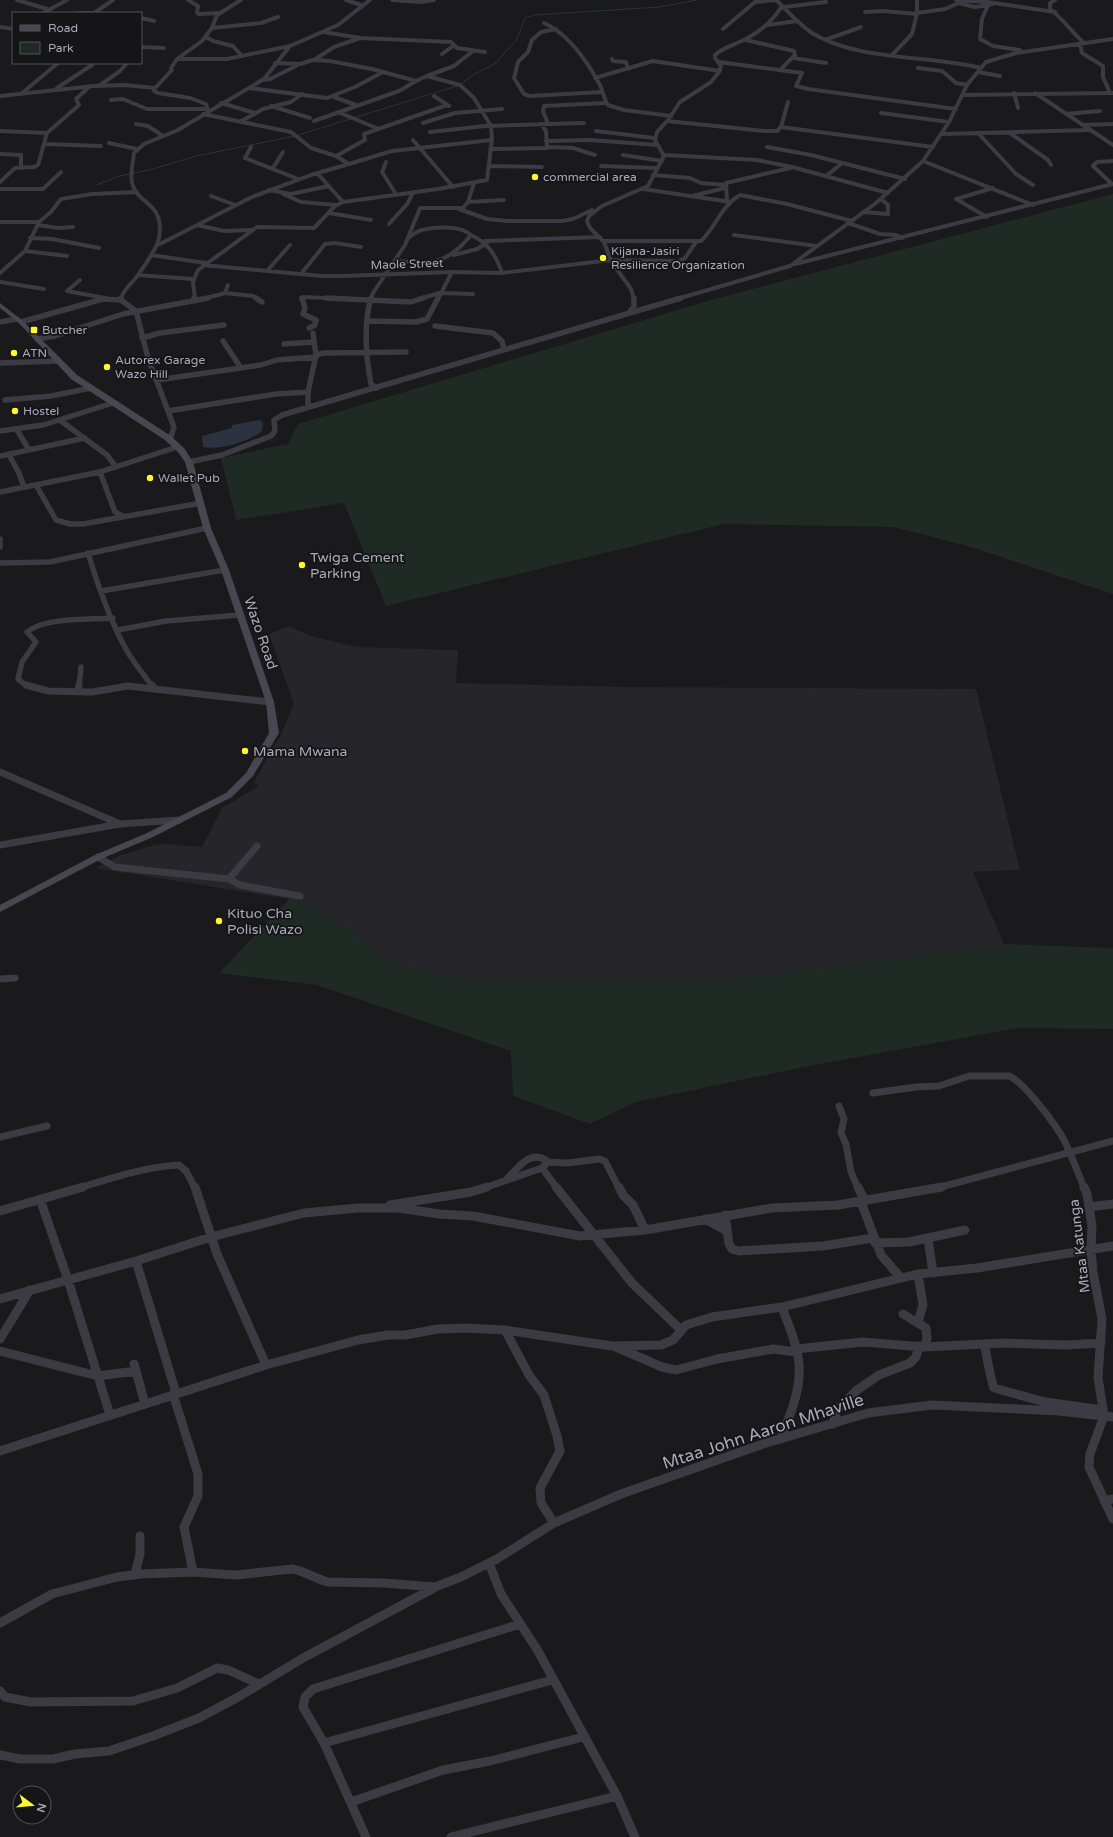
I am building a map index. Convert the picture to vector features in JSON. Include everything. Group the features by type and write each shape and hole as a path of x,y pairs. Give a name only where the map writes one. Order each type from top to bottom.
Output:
{"main road":[{"name":"Wazo Road","path":"0,305 19,320 74,377 170,440 177,446 189,462 207,528 225,570 270,702 274,733 250,774 229,795 180,820 98,857 0,909"}],"street":[{"path":"18,1 28,0"},
{"path":"44,12 47,9 67,0"},
{"path":"102,0 112,1"},
{"path":"188,0 198,6 197,13 199,14 219,13 241,0"},
{"path":"346,0 361,5"},
{"path":"177,59 220,59 270,51 290,46 338,25 361,5 370,0"},
{"path":"392,0 415,2 434,0"},
{"path":"723,28 755,2 776,0 812,33 825,40 844,46 980,70 1000,76"},
{"path":"892,55 912,34 917,0"},
{"path":"865,12 940,11 957,2 978,0 1055,12"},
{"path":"1055,0 1049,5 1082,44 1082,53 1093,57 1096,62 1103,66 1102,77 1112,93"},
{"path":"18,1 47,9"},
{"path":"96,12 112,1"},
{"path":"783,6 826,2"},
{"path":"957,2 975,7 995,3"},
{"path":"988,5 982,19 980,39 992,46 1026,51"},
{"path":"654,138 657,131 671,116 681,101 712,80 720,71 721,66 714,55 719,51 757,35 783,6"},
{"path":"155,88 172,70 171,68 177,59 197,46 206,37 219,13"},
{"path":"212,28 261,23 278,17"},
{"path":"142,18 154,21"},
{"path":"767,25 798,21"},
{"path":"544,23 551,25 569,41 595,78 605,102 611,107 671,116"},
{"path":"0,27 12,29"},
{"path":"825,40 861,27"},
{"path":"556,29 539,33 532,40 526,53 518,62 514,78 524,94 530,96 602,92"},
{"path":"323,32 360,38 451,42 453,46 458,49 485,52"},
{"path":"206,37 213,41 233,46 242,56"},
{"path":"262,80 270,80 300,64 313,60 334,47 360,38"},
{"path":"794,264 881,199 905,179 923,161 942,134 968,85 986,62 992,59 1026,51 1113,39"},
{"path":"746,40 794,51 795,55 793,58 781,69"},
{"path":"121,300 123,291 138,275 156,246 160,222 154,207 133,187 133,157 137,149 178,130 208,110 262,80 290,46"},
{"path":"442,54 453,46"},
{"path":"142,48 164,48"},
{"path":"270,51 286,52"},
{"path":"314,121 399,91 427,76 454,66 473,51"},
{"path":"793,58 826,63"},
{"path":"612,59 612,61 626,62 628,69"},
{"path":"313,60 330,61 416,81"},
{"path":"595,78 652,61 720,71"},
{"path":"719,62 781,69 802,73 796,86 798,87 956,109"},
{"path":"275,63 300,64"},
{"path":"21,94 57,64"},
{"path":"99,86 120,71 126,64"},
{"path":"56,89 92,65"},
{"path":"918,68 942,71 956,83 968,85"},
{"path":"249,88 327,98 334,97 382,72"},
{"path":"195,301 192,290 192,279 204,264 257,227 264,226 311,229 336,205 344,202 487,180 490,166 490,150 492,140 491,126 483,111 474,98 460,85 427,76"},
{"path":"0,96 90,86 130,85 155,88"},
{"path":"0,182 12,169 34,167 38,164 47,134 79,105 76,99 90,86"},
{"path":"155,88 155,92 195,99 206,104 208,110"},
{"path":"963,95 1014,93 1112,93"},
{"path":"1014,93 1018,108"},
{"path":"1035,93 1113,145"},
{"path":"240,122 271,106 291,102 302,94"},
{"path":"434,96 457,112"},
{"path":"334,97 356,105"},
{"path":"111,100 123,99 147,109 208,110"},
{"path":"548,124 543,111 544,106 605,102"},
{"path":"667,121 777,131 781,127 788,102"},
{"path":"221,103 255,113"},
{"path":"336,156 366,140 364,134 447,104"},
{"path":"271,106 310,118"},
{"path":"423,123 457,112 502,109"},
{"path":"1066,114 1100,111"},
{"path":"338,112 379,129"},
{"path":"881,113 949,122"},
{"path":"203,114 290,132 311,148 336,156 349,164"},
{"path":"430,132 491,126 584,123"},
{"path":"136,124 148,126 163,136"},
{"path":"541,124 546,131 546,141 548,147"},
{"path":"1083,126 1113,124"},
{"path":"781,127 933,147"},
{"path":"942,134 1089,130"},
{"path":"596,131 654,138"},
{"path":"1,133 47,134"},
{"path":"978,133 1019,176 1033,185"},
{"path":"1009,133 1048,160 1051,165"},
{"path":"459,208 487,219 507,222 569,220 644,190 648,186 664,155 654,138"},
{"path":"413,140 453,186"},
{"path":"156,246 236,205 269,190 317,173 392,151 492,140"},
{"path":"546,141 590,140 658,145"},
{"path":"110,142 137,149"},
{"path":"45,144 101,146"},
{"path":"251,147 245,158 298,179"},
{"path":"490,150 548,147 573,148 595,155"},
{"path":"767,147 811,155 841,164 905,179"},
{"path":"273,168 283,152"},
{"path":"0,154 21,155 21,167"},
{"path":"623,155 662,161"},
{"path":"664,155 757,160 792,167 888,193"},
{"path":"923,161 1033,205"},
{"path":"1112,184 1093,166 1097,162 1113,161"},
{"path":"386,162 382,172 396,194"},
{"path":"826,176 841,164"},
{"path":"490,166 542,167"},
{"path":"601,166 656,168"},
{"path":"689,196 725,186 730,181 792,167"},
{"path":"0,189 43,189 61,172"},
{"path":"317,173 344,202"},
{"path":"653,175 690,178 701,182 725,186"},
{"path":"376,388 371,384 369,378 368,321 370,299 405,245 420,208 466,207 474,183"},
{"path":"189,462 222,455 267,438 274,434 273,422 277,417 308,407 794,264 810,262 1112,184"},
{"path":"282,194 299,193 329,186"},
{"path":"725,186 729,202"},
{"path":"987,217 956,199 993,188"},
{"path":"269,190 282,194 292,201 336,205"},
{"path":"644,190 729,202 742,195 794,205 850,222 880,234 896,235 902,238"},
{"path":"0,273 25,251 30,238 39,223 65,198 92,194 137,192"},
{"path":"389,224 408,203 413,192"},
{"path":"211,196 236,205"},
{"path":"863,212 884,215 888,214 888,205 881,199"},
{"path":"468,202 504,200"},
{"name":"Maole Street","path":"151,255 204,264 322,276 452,272 502,273 611,260 679,261 685,258 696,242 702,240 709,234 716,223 720,211 729,202"},
{"path":"592,210 586,221 602,239 611,260 634,296 634,306 629,313"},
{"path":"328,213 371,220"},
{"path":"0,222 39,223 58,228 73,227"},
{"path":"196,225 208,230 223,232 252,230"},
{"path":"408,238 420,230 442,228 465,230 471,235 486,242 602,239 696,242"},
{"path":"451,256 471,235"},
{"path":"734,235 817,246"},
{"path":"30,238 52,239 99,248"},
{"path":"395,261 440,262 451,256 477,249 486,242"},
{"path":"486,242 498,259 502,273"},
{"path":"301,274 325,244 335,243 362,247"},
{"path":"267,271 290,245"},
{"path":"25,251 67,256"},
{"path":"368,321 422,322 427,319 452,272"},
{"path":"138,275 192,279"},
{"path":"80,280 67,291 121,300 136,312 142,338 174,427 170,440"},
{"path":"0,282 44,289"},
{"path":"225,293 228,285"},
{"path":"37,339 55,336 105,319 195,301 225,293 253,296 262,302"},
{"path":"309,328 314,326 316,320 303,314 305,308 301,299 303,297 411,302 442,293 473,294"},
{"path":"0,322 19,320 107,298"},
{"path":"142,338 160,333 224,325"},
{"path":"435,326 493,333 502,341 516,346"},
{"path":"308,407 308,392 316,356 313,334"},
{"path":"223,341 241,368"},
{"path":"502,341 504,349"},
{"path":"284,344 314,342"},
{"path":"157,380 268,364 277,360 316,356 324,353 406,352"},
{"path":"0,364 59,361"},
{"path":"5,400 45,397 91,388"},
{"path":"168,411 276,394 308,392"},
{"path":"0,431 17,430 61,421 113,403"},
{"path":"61,421 107,455 116,467"},
{"path":"17,430 29,450"},
{"path":"0,456 85,438"},
{"path":"0,492 100,472 177,446"},
{"path":"9,455 19,473 24,487"},
{"path":"100,472 115,512 125,516"},
{"path":"36,485 56,520 62,522 83,524 201,503"},
{"path":"0,563 50,562 207,528"},
{"path":"0,539 0,547"},
{"path":"88,553 121,640 135,663 154,688"},
{"path":"101,590 180,579 225,570"},
{"path":"118,630 166,621 240,615"},
{"path":"112,618 53,622 34,626 27,632 36,642 24,658 19,671 18,679 22,684 35,690 78,692 104,691 128,686 270,702"},
{"path":"78,692 81,667"},
{"path":"0,772 120,824"},
{"path":"0,845 120,824 180,820"},
{"path":"228,879 257,846"},
{"path":"98,857 115,867 228,879 240,885 300,896"},
{"path":"0,979 15,978"},
{"name":"Mtaa Katunga","path":"873,1093 916,1086 939,1086 969,1076 1009,1076 1014,1078 1026,1088 1064,1140 1087,1194 1092,1226 1091,1249 1102,1319 1098,1377 1107,1414 1090,1454 1089,1467 1108,1500 1113,1519"},
{"path":"839,1106 844,1119 841,1133 846,1144 851,1172 863,1202 874,1241 883,1259 901,1278"},
{"path":"0,1137 47,1126"},
{"path":"377,1207 416,1209 439,1214 473,1216 580,1236 645,1230 772,1208 863,1202 949,1185 1070,1154 1113,1141"},
{"path":"506,1180 532,1156 542,1156 544,1165 593,1234 632,1283 681,1330"},
{"path":"0,1299 136,1261 210,1237 304,1213 377,1207 471,1192 544,1165 599,1159 605,1161 623,1195 633,1205 645,1230"},
{"path":"0,1211 135,1171 176,1164 182,1167 200,1200 210,1237 266,1365"},
{"path":"40,1199 68,1280 110,1415"},
{"path":"1089,1207 1113,1204"},
{"path":"725,1215 730,1248 738,1251 874,1241 909,1242 965,1230"},
{"path":"704,1219 727,1231"},
{"path":"928,1238 933,1273"},
{"path":"0,1451 175,1393 266,1365 358,1340 388,1335 405,1335 438,1329 466,1328 505,1330 613,1346 661,1345 673,1340 681,1330 692,1323 712,1317 782,1307 918,1274 977,1268 1113,1246"},
{"path":"136,1261 198,1474 196,1502 187,1517 184,1526 193,1572"},
{"path":"918,1274 923,1307 923,1315 918,1322"},
{"path":"0,1339 30,1290"},
{"path":"781,1439 797,1386 800,1368 782,1307"},
{"path":"833,1424 837,1410 857,1390 879,1375 910,1363 916,1357 927,1339 926,1328 903,1314"},
{"path":"505,1330 529,1375 544,1395 557,1436 560,1451 540,1488 541,1503 554,1523"},
{"path":"613,1346 662,1367 676,1370 717,1359 774,1349 796,1351 863,1342 922,1346 1004,1343 1066,1346 1101,1342"},
{"path":"984,1344 991,1372 990,1377 994,1388 1045,1402 1107,1414"},
{"path":"0,1351 98,1376 135,1368 145,1404"},
{"name":"Mtaa John Aaron Mhaville","path":"0,1755 20,1759 45,1759 109,1751 199,1718 303,1658 436,1587 461,1577 489,1563 554,1523 621,1494 781,1439 868,1413 932,1405 1107,1414"},
{"path":"135,1574 140,1554 140,1536"},
{"path":"489,1563 501,1594 538,1651 583,1737 617,1796 635,1837"},
{"path":"0,1623 52,1594 94,1582 135,1574 193,1572 236,1575 296,1569 319,1580 328,1582 384,1582 436,1587"},
{"path":"366,1837 324,1743 303,1707 305,1697 313,1689 520,1624"},
{"path":"0,1690 5,1697 31,1702 133,1701 176,1688 217,1668 228,1670 259,1684"},
{"path":"324,1743 552,1680"},
{"path":"351,1802 443,1770 490,1761 583,1737"},
{"path":"451,1837 497,1824 617,1796"}],"shaded area":[{"path":"289,626 311,636 357,647 458,650 456,683 627,687 976,689 1020,870 973,872 1004,944 729,980 472,980 442,975 389,962 333,917 289,899 96,868 121,855 154,845 165,844 202,847 222,808 259,786 254,782 281,734 294,704 269,634"}],"green space":[{"path":"1113,194 1113,594 971,547 893,527 724,524 386,606 344,503 236,520 221,458 288,444 298,424 711,300"},
{"path":"289,899 333,917 389,962 442,975 472,980 729,980 1004,944 1113,948 1113,1029 1018,1028 809,1066 636,1102 590,1124 513,1096 511,1051 317,985 219,973"}],"water":[{"path":"260,420 263,423 262,431 250,439 226,446 210,448 203,447 202,436 232,428 232,425"}],"waterway":[{"path":"96,185 120,176 153,169 196,156 295,136 460,85 473,75 496,63 517,39 525,18 535,15 659,7 697,0"}],"place":[{"name":"commercial area","path":"535,177"},
{"name":"Kijana-Jasiri Resilience Organization","path":"603,258"},
{"name":"Butcher","path":"34,330"},
{"name":"ATN","path":"14,353"},
{"name":"Autorex Garage Wazo Hill","path":"107,367"},
{"name":"Hostel","path":"15,411"},
{"name":"Wallet Pub","path":"150,478"},
{"name":"Twiga Cement Parking","path":"302,565"},
{"name":"Mama Mwana","path":"245,751"},
{"name":"Kituo Cha Polisi Wazo","path":"219,921"}]}
